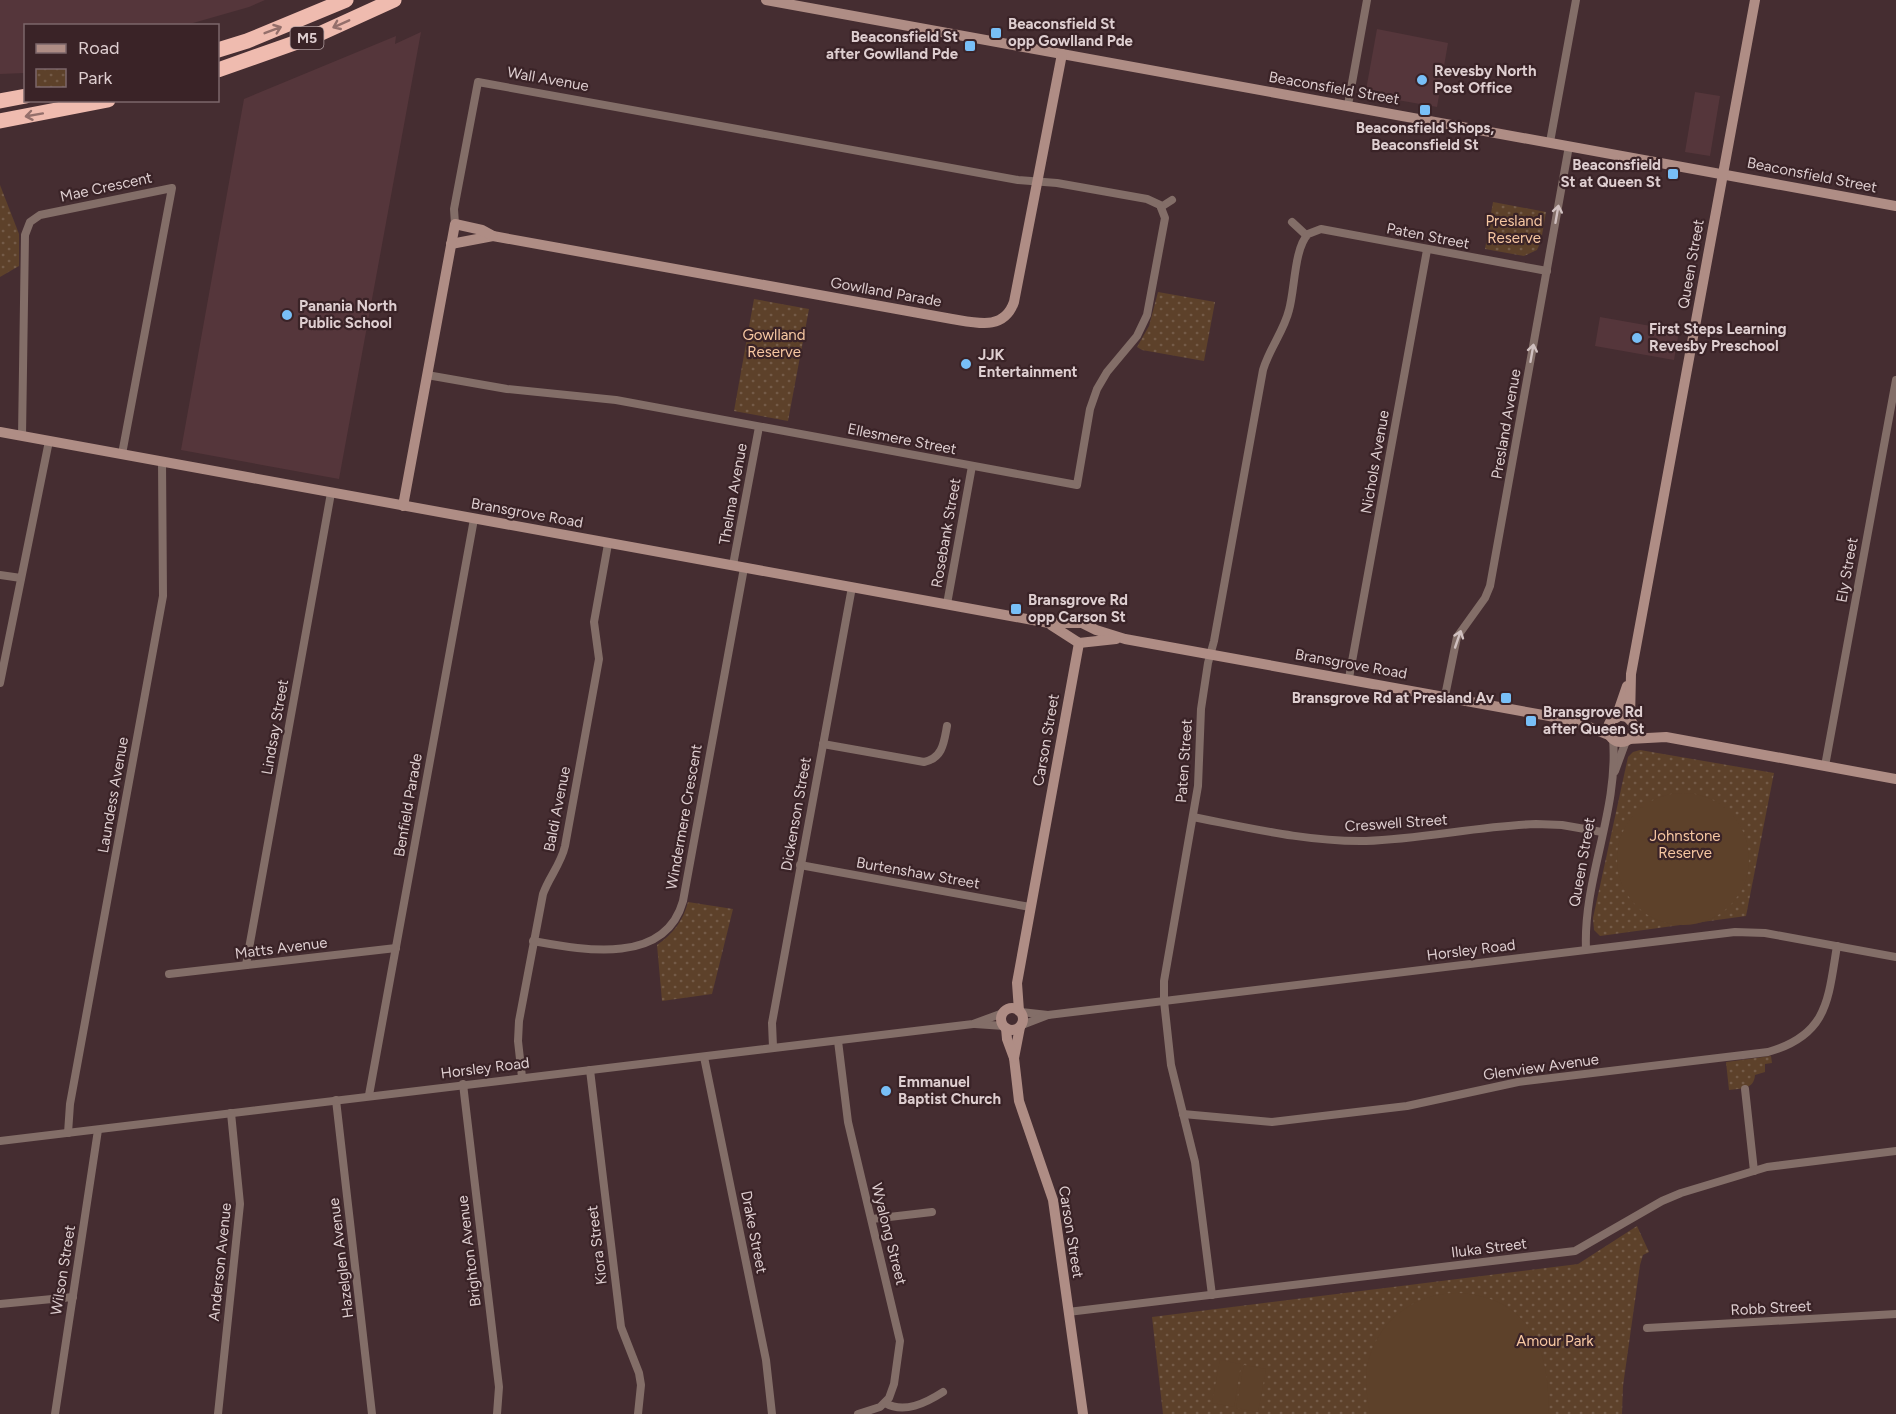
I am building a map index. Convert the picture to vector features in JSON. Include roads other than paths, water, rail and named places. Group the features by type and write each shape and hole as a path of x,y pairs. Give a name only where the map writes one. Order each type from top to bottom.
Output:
{"highway":[{"name":"M5","path":"219,50 346,0"},
{"name":"M5","path":"219,70 317,35 394,0"},
{"path":"0,100 24,96"},
{"path":"0,121 98,102"}],"main road":[{"name":"Beaconsfield Street","path":"766,0 1896,206"},
{"name":"Queen Street","path":"1614,719 1631,674 1755,0"},
{"name":"Gowlland Parade","path":"455,224 482,230 493,236 952,320 992,324 1005,317 1014,302 1062,54"},
{"name":"Wall Avenue","path":"403,506 455,224"},
{"name":"Gowlland Parade","path":"451,244 493,236"},
{"name":"Bransgrove Road","path":"0,432 1049,623 1083,625 1125,639 1350,678 1571,720 1614,719"},
{"name":"Bransgrove Road","path":"1049,623 1078,641 1125,639"},
{"path":"1078,641 1072,627 1083,625"},
{"name":"Carson Street","path":"1004,1012 1017,983 1078,641 1090,636 1083,625"},
{"name":"Queen Street","path":"1631,674 1631,722"},
{"path":"1666,737 1619,742 1611,737 1609,726 1614,719 1623,717 1666,737 1896,779"},
{"name":"Bransgrove Road","path":"1571,720 1611,737"},
{"path":"1627,740 1633,734 1631,722"},
{"name":"Carson Street","path":"1017,983 1020,1012"},
{"path":"1012,1008 1020,1012 1023,1020 1021,1026 1012,1030 1005,1027 1001,1020 1004,1012 1012,1008"},
{"name":"Carson Street","path":"1014,1058 1021,1026"},
{"name":"Carson Street","path":"1005,1027 1014,1058 1021,1110 1053,1200 1083,1414"}],"street":[{"path":"1348,105 1367,0"},
{"path":"1550,142 1576,0"},
{"name":"Wall Avenue","path":"455,224 454,209 478,82 1018,180 1037,181"},
{"name":"Presland Avenue","path":"1445,696 1457,637 1485,598 1490,586 1569,146"},
{"path":"1037,181 1147,199 1161,207 1172,200"},
{"name":"Mae Crescent","path":"22,436 25,235 30,222 40,215 172,188 122,453"},
{"name":"Ellesmere Street","path":"427,375 507,389 604,398 1077,485 1090,408 1096,389 1137,336 1147,315 1165,225 1161,207"},
{"path":"1292,222 1306,235"},
{"name":"Paten Street","path":"1212,1295 1197,1169 1172,1072 1164,1001 1166,962 1199,775 1200,719 1210,653 1263,370 1288,313 1301,246 1306,235 1321,230 1547,271"},
{"name":"Nichols Avenue","path":"1350,678 1427,250"},
{"name":"Ely Street","path":"1825,766 1896,380"},
{"name":"Thelma Avenue","path":"739,567 759,427"},
{"path":"0,683 49,441"},
{"name":"Laundess Avenue","path":"68,1133 70,1104 163,596 162,461"},
{"name":"Rosebank Street","path":"947,604 972,466"},
{"name":"Lindsay Street","path":"246,965 331,493"},
{"name":"Benfield Parade","path":"369,1095 474,519"},
{"name":"Baldi Avenue","path":"522,1077 518,1031 543,894 549,878 561,860 565,846 598,665 599,653 594,622 608,543"},
{"name":"Windermere Crescent","path":"533,940 590,950 637,945 657,938 676,918 683,901 739,567"},
{"path":"0,575 21,578"},
{"name":"Dickenson Street","path":"773,1047 772,1023 852,587"},
{"path":"823,744 924,762 936,757 940,752 947,726"},
{"name":"Queen Street","path":"1611,737 1612,780"},
{"name":"Queen Street","path":"1586,950 1586,925 1612,780 1627,740"},
{"name":"Creswell Street","path":"1193,817 1294,835 1343,841 1389,840 1530,824 1562,825 1602,832"},
{"name":"Burtenshaw Street","path":"800,865 1030,907"},
{"name":"Horsley Road","path":"1020,1012 1048,1015 1736,932 1765,933 1896,957"},
{"name":"Glenview Avenue","path":"1183,1114 1272,1122 1416,1104 1518,1082 1768,1052 1806,1035 1812,1028 1828,998 1837,946"},
{"name":"Matts Avenue","path":"170,974 396,948"},
{"name":"Horsley Road","path":"973,1024 1004,1012"},
{"name":"Horsley Road","path":"1021,1026 1048,1015"},
{"name":"Horsley Road","path":"0,1141 973,1024 1005,1027"},
{"name":"Wyalong Street","path":"838,1041 848,1122 900,1341 894,1384 885,1403"},
{"name":"Drake Street","path":"704,1057 766,1360 772,1414"},
{"name":"Kiora Street","path":"590,1070 619,1316 623,1335 639,1373 641,1385 638,1414"},
{"name":"Brighton Avenue","path":"463,1084 499,1393 497,1414"},
{"path":"1745,1089 1754,1171"},
{"name":"Hazelglen Avenue","path":"336,1100 372,1414"},
{"name":"Anderson Avenue","path":"218,1414 240,1204 231,1113"},
{"name":"Wilson Street","path":"55,1414 98,1130"},
{"name":"Iluka Street","path":"1068,1312 1575,1251 1674,1195 1775,1166 1896,1151"},
{"path":"872,1219 932,1212"},
{"path":"0,1304 73,1297"},
{"name":"Robb Street","path":"1647,1328 1896,1314"},
{"path":"858,1414 874,1410 885,1403 897,1408 909,1407 926,1402 943,1392"}],"place":[{"name":"Beaconsfield St opp Gowlland Pde","path":"996,33"},
{"name":"Beaconsfield St after Gowlland Pde","path":"970,46"},
{"name":"Revesby North Post Office","path":"1422,80"},
{"name":"Beaconsfield Shops, Beaconsfield St","path":"1425,110"},
{"name":"Beaconsfield St at Queen St","path":"1673,174"},
{"name":"Panania North Public School","path":"287,315"},
{"name":"First Steps Learning Revesby Preschool","path":"1637,338"},
{"name":"JJK Entertainment","path":"966,364"},
{"name":"Bransgrove Rd opp Carson St","path":"1016,609"},
{"name":"Bransgrove Rd at Presland Av","path":"1506,698"},
{"name":"Bransgrove Rd after Queen St","path":"1531,721"},
{"name":"Emmanuel Baptist Church","path":"886,1091"}],"park label":[{"name":"Presland Reserve","path":"1514,230"},
{"name":"Gowlland Reserve","path":"774,344"},
{"name":"Johnstone Reserve","path":"1685,844"},
{"name":"Amour Park","path":"1555,1341"}]}
